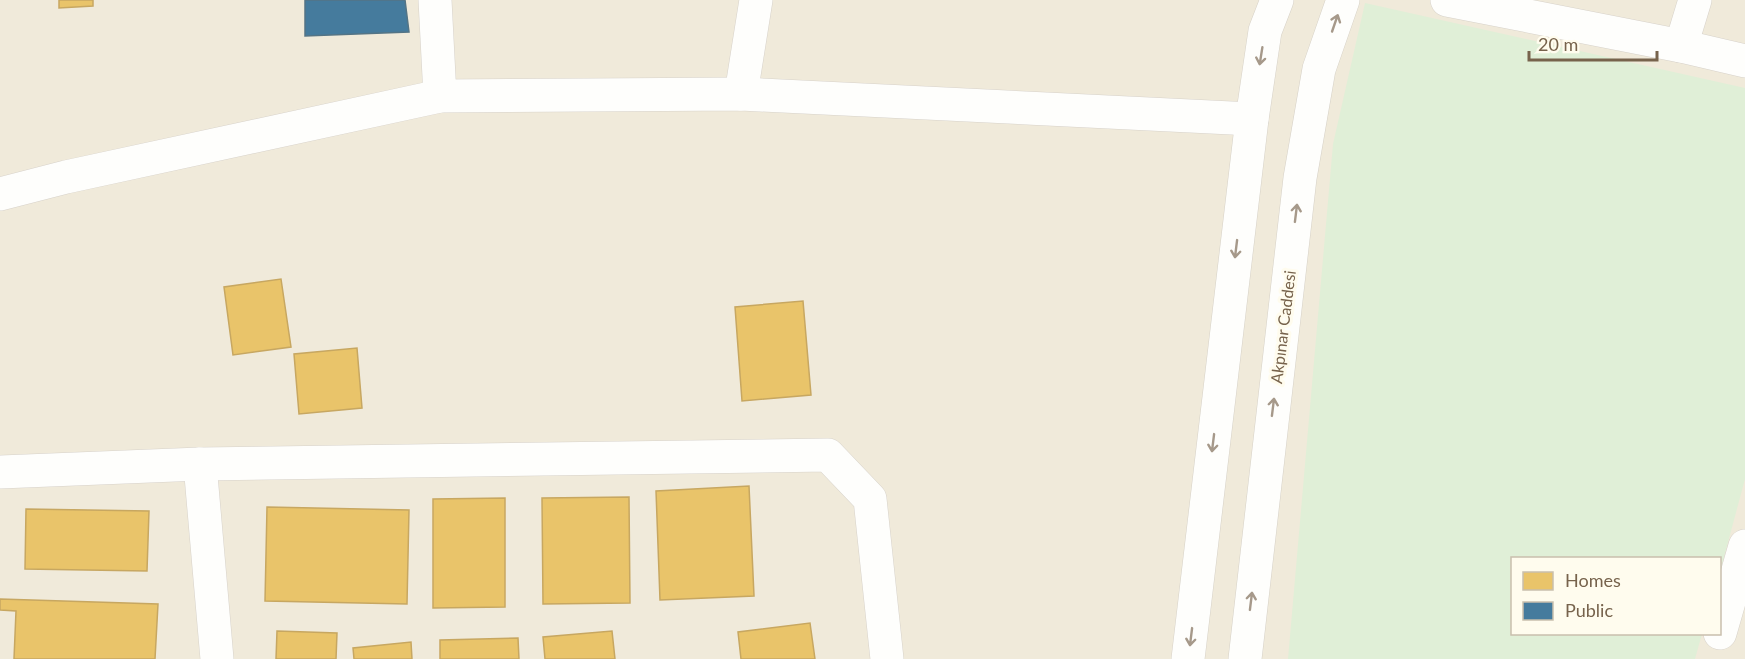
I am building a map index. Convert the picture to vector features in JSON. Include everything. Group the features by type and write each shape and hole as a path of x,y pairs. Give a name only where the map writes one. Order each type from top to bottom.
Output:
{"street":[{"path":"435,0 440,96"},
{"path":"741,94 756,0"},
{"path":"1188,659 1252,119 1265,31 1277,0"},
{"name":"Akpınar Caddesi","path":"1245,659 1300,178 1319,69 1343,0"},
{"path":"1447,0 1681,46 1745,62"},
{"path":"1681,46 1695,0"},
{"path":"0,194 66,177 440,96 741,94 1252,119"},
{"path":"0,472 200,464 828,455 870,499 887,659"},
{"path":"200,464 217,659"},
{"path":"1721,626 1745,546"},
{"path":"1712,659 1718,635"}],"shaded area":[{"path":"0,0 1745,0 1745,659 0,659"}],"green space":[{"path":"1365,3 1745,88 1745,479 1721,568 1721,557 1511,557 1511,635 1702,635 1695,659 1288,659 1333,144"}],"building: Homes":[{"path":"59,0 93,0 93,6 59,8"},
{"path":"281,279 291,347 233,355 224,287"},
{"path":"803,301 811,395 742,401 735,307"},
{"path":"357,348 362,408 299,414 294,354"},
{"path":"749,486 754,596 660,600 656,491"},
{"path":"629,497 630,603 543,604 542,498"},
{"path":"505,498 505,607 433,608 433,499"},
{"path":"267,507 409,510 407,604 265,601"},
{"path":"26,509 149,511 147,571 25,569"},
{"path":"0,599 158,604 155,659 14,659 16,611 0,610"},
{"path":"810,623 815,659 741,659 738,632"},
{"path":"277,631 337,633 336,659 276,659"},
{"path":"612,631 615,659 545,659 543,637"},
{"path":"518,638 519,659 440,659 440,640"},
{"path":"411,642 412,659 354,659 353,648"}],"building: Public":[{"path":"305,0 405,0 409,32 305,36"}]}
